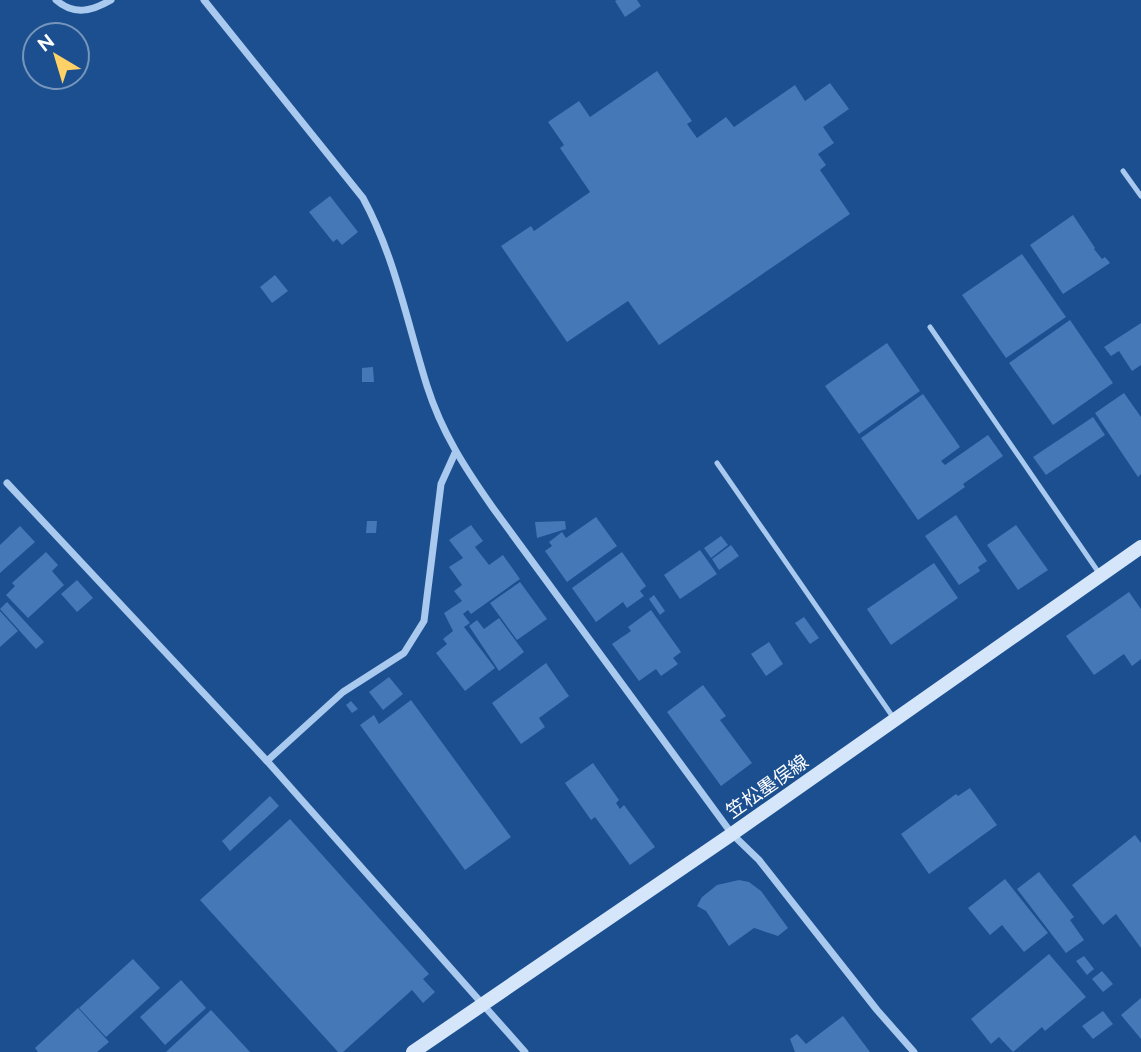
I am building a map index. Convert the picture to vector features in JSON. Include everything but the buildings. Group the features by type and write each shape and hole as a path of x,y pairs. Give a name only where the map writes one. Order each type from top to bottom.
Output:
{"main road":[{"name":"笠松墨俣線","path":"413,1052 732,834 1141,547"}],"street":[{"path":"56,0 71,10 82,11 111,0"},
{"path":"204,0 363,198 377,224 401,293 428,388 455,453 732,834 759,860 877,1010 914,1052"},
{"path":"267,761 343,692 404,653 424,621 441,484 455,453"},
{"path":"7,483 267,761 524,1052"}],"lane":[{"path":"1123,172 1141,196"},
{"path":"930,327 1101,576"},
{"path":"717,463 895,720"}]}
